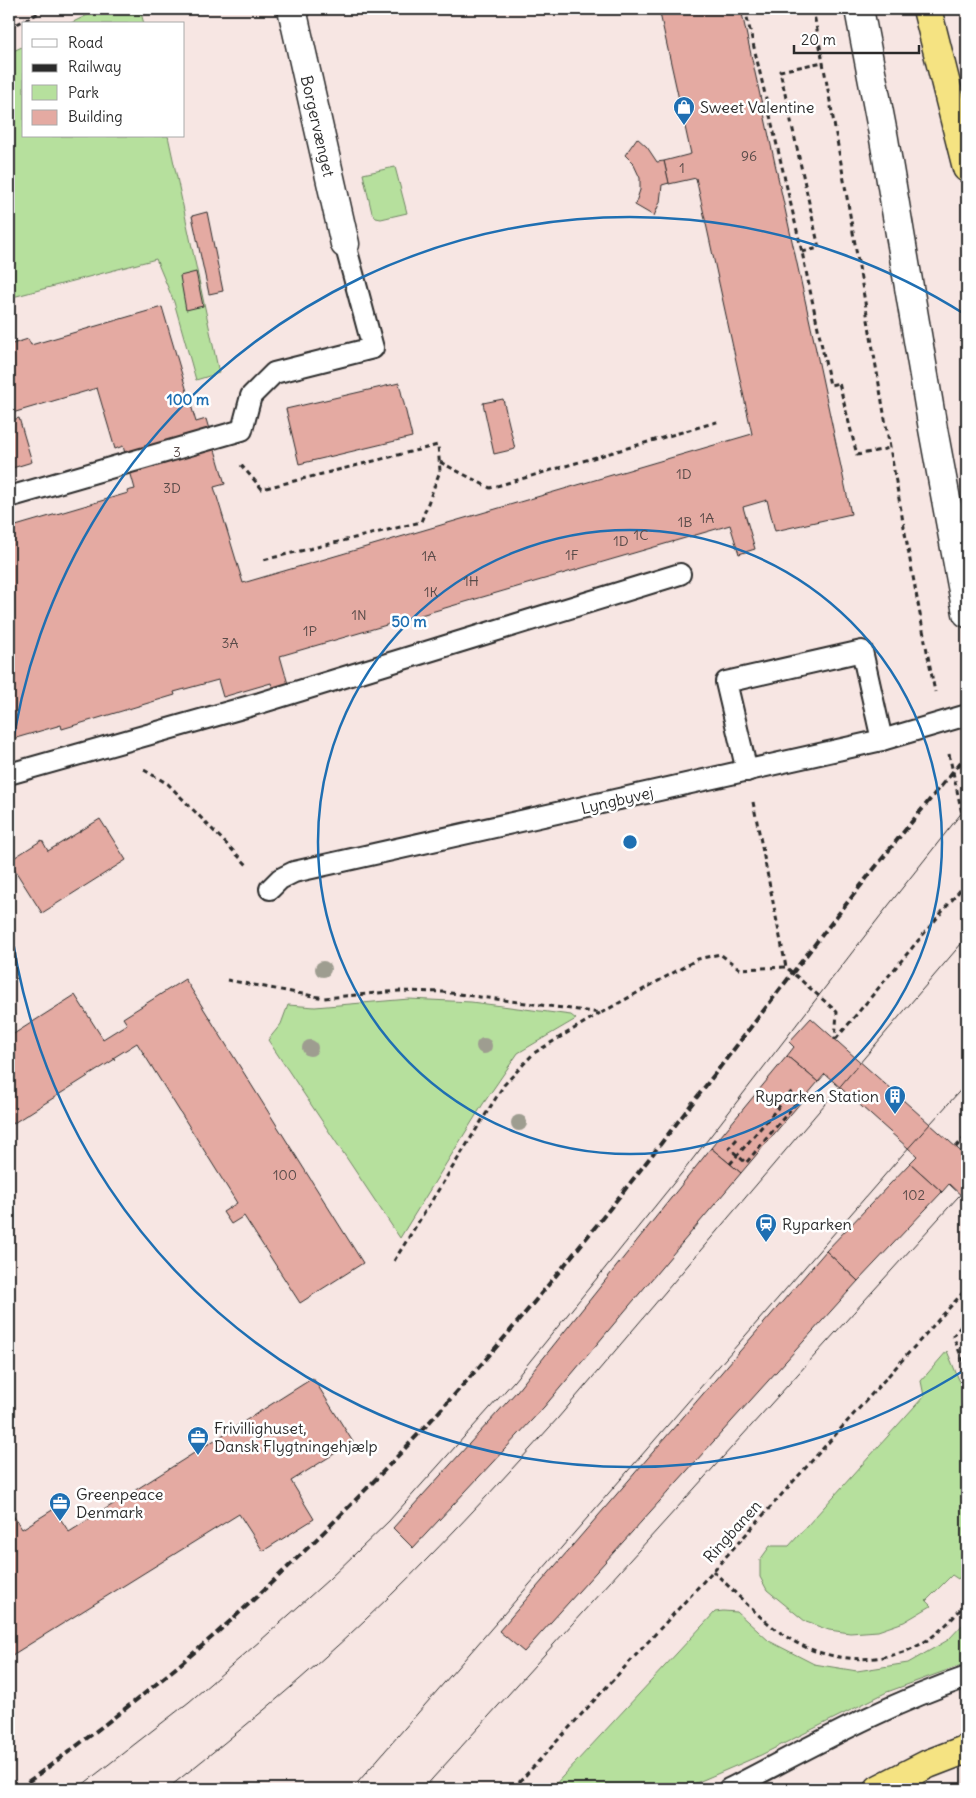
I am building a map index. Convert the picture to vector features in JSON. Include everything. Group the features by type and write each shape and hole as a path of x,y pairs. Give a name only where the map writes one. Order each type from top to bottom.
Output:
{"highway":[{"path":"927,9 967,168"},
{"path":"879,1789 928,1764 967,1749"}],"street":[{"name":"Borgervænget","path":"292,9 345,244"},
{"path":"858,9 884,139 933,430 967,613"}],"lane":[{"path":"9,497 242,430 251,396 274,373 373,348 345,244"},
{"path":"9,774 260,703 680,574"},
{"path":"747,771 726,682 765,673 862,651 882,740"},
{"name":"Lyngbyvej","path":"270,889 280,878 294,872 882,740 967,715"},
{"path":"729,1789 868,1717 931,1689 967,1677"}],"path":[{"path":"9,28 48,9"},
{"path":"746,9 802,252 830,385 839,383 857,455 890,448"},
{"path":"813,9 842,162 907,548 967,836"},
{"path":"802,252 820,248 780,70 823,62"},
{"path":"440,462 490,488 720,421"},
{"path":"232,433 237,460 262,489 438,445 440,471 421,522 263,560"},
{"path":"136,768 143,769 168,784 270,889"},
{"path":"747,771 786,967 837,1012 835,1040 967,882"},
{"path":"394,1261 504,1085 534,1053 698,959 720,954 740,969 786,967"},
{"path":"227,980 324,998 399,991 443,992 601,1013"},
{"path":"730,1164 793,1090"},
{"path":"737,1138 729,1148 746,1163 801,1097"},
{"path":"956,1147 967,1135"},
{"name":"Ringbanen","path":"512,1789 713,1571 966,1289"},
{"path":"967,1319 953,1336 967,1370"},
{"path":"713,1571 750,1607 790,1639 808,1648 847,1658 870,1659 893,1654 919,1645 943,1627 967,1602"}],"green space":[{"path":"100,9 140,9 143,22 73,22"},
{"path":"22,47 22,138 168,138 219,373 196,380 174,302 156,259 9,298 9,53"},
{"path":"395,167 407,213 381,219 376,218 372,213 363,174"},
{"path":"409,999 471,1002 571,1015 576,1019 518,1053 483,1104 400,1238 268,1040 281,1024 288,1005 315,1007"},
{"path":"947,1351 967,1399 967,1569 958,1579 952,1575 926,1601 931,1606 904,1622 878,1631 850,1633 829,1630 806,1622 767,1590 760,1577 760,1560 770,1546 789,1546 924,1396 921,1381"},
{"path":"715,1612 737,1612 769,1641 814,1664 857,1671 908,1663 948,1640 967,1620 967,1663 887,1692 761,1755 682,1789 551,1789"}],"building":[{"path":"659,9 741,9 851,514 775,531 767,500 743,507 755,549 739,554 730,525 280,656 290,691 274,695 271,683 223,697 218,680 174,692 175,695 62,729 61,725 9,740 9,528 128,493 127,491 135,489 123,446 115,449 97,388 9,414 9,345 28,339 31,345 162,307 196,422 206,419 225,484 214,487 243,583 752,434 696,178 669,184 664,161 691,154"},
{"path":"637,138 647,147 657,162 664,161 669,183 662,185 660,202 654,216 635,205 640,190 640,178 633,163 625,155"},
{"path":"207,212 223,291 209,294 192,216"},
{"path":"196,272 203,306 186,310 180,276"},
{"path":"399,383 412,437 299,464 286,409"},
{"path":"503,399 515,449 494,454 483,403"},
{"path":"19,418 32,462 9,469 9,421"},
{"path":"100,819 126,860 42,913 9,861 42,840 48,851"},
{"path":"185,979 363,1263 300,1303 244,1216 231,1224 223,1212 237,1203 137,1043 9,1126 9,1037 75,995 103,1039 127,1024 123,1018"},
{"name":"Ryparken Station","path":"811,1018 967,1157 967,1201 949,1184 942,1192 910,1163 917,1156 825,1074 818,1082 787,1056 794,1047 789,1042"},
{"path":"787,1056 818,1082 741,1173 711,1148"},
{"path":"711,1148 741,1173 544,1407 413,1548 393,1528 517,1391"},
{"path":"910,1163 942,1192 858,1281 826,1251"},
{"path":"826,1251 858,1281 524,1652 499,1631"},
{"path":"313,1378 353,1442 291,1481 314,1519 263,1551 239,1514 9,1657 9,1509 22,1529 54,1509 69,1532"}],"tram line":[{"path":"77,1789 189,1702 328,1580 389,1521 514,1381 685,1169 967,806"},
{"path":"167,1789 293,1686 390,1596 464,1521 558,1418 967,937"},
{"path":"352,1789 903,1154 967,1083"},
{"path":"423,1789 967,1187"}],"railway":[{"path":"18,1789 131,1704 239,1613 303,1552 427,1425 486,1359 609,1210 845,905 967,755"}],"place":[{"name":"Sweet Valentine","path":"684,126"},
{"name":"Ryparken Station","path":"895,1115"},
{"name":"Ryparken","path":"766,1243"},
{"name":"Frivillighuset, Dansk Flygtningehjælp","path":"198,1456"},
{"name":"Greenpeace Denmark","path":"60,1522"}]}
